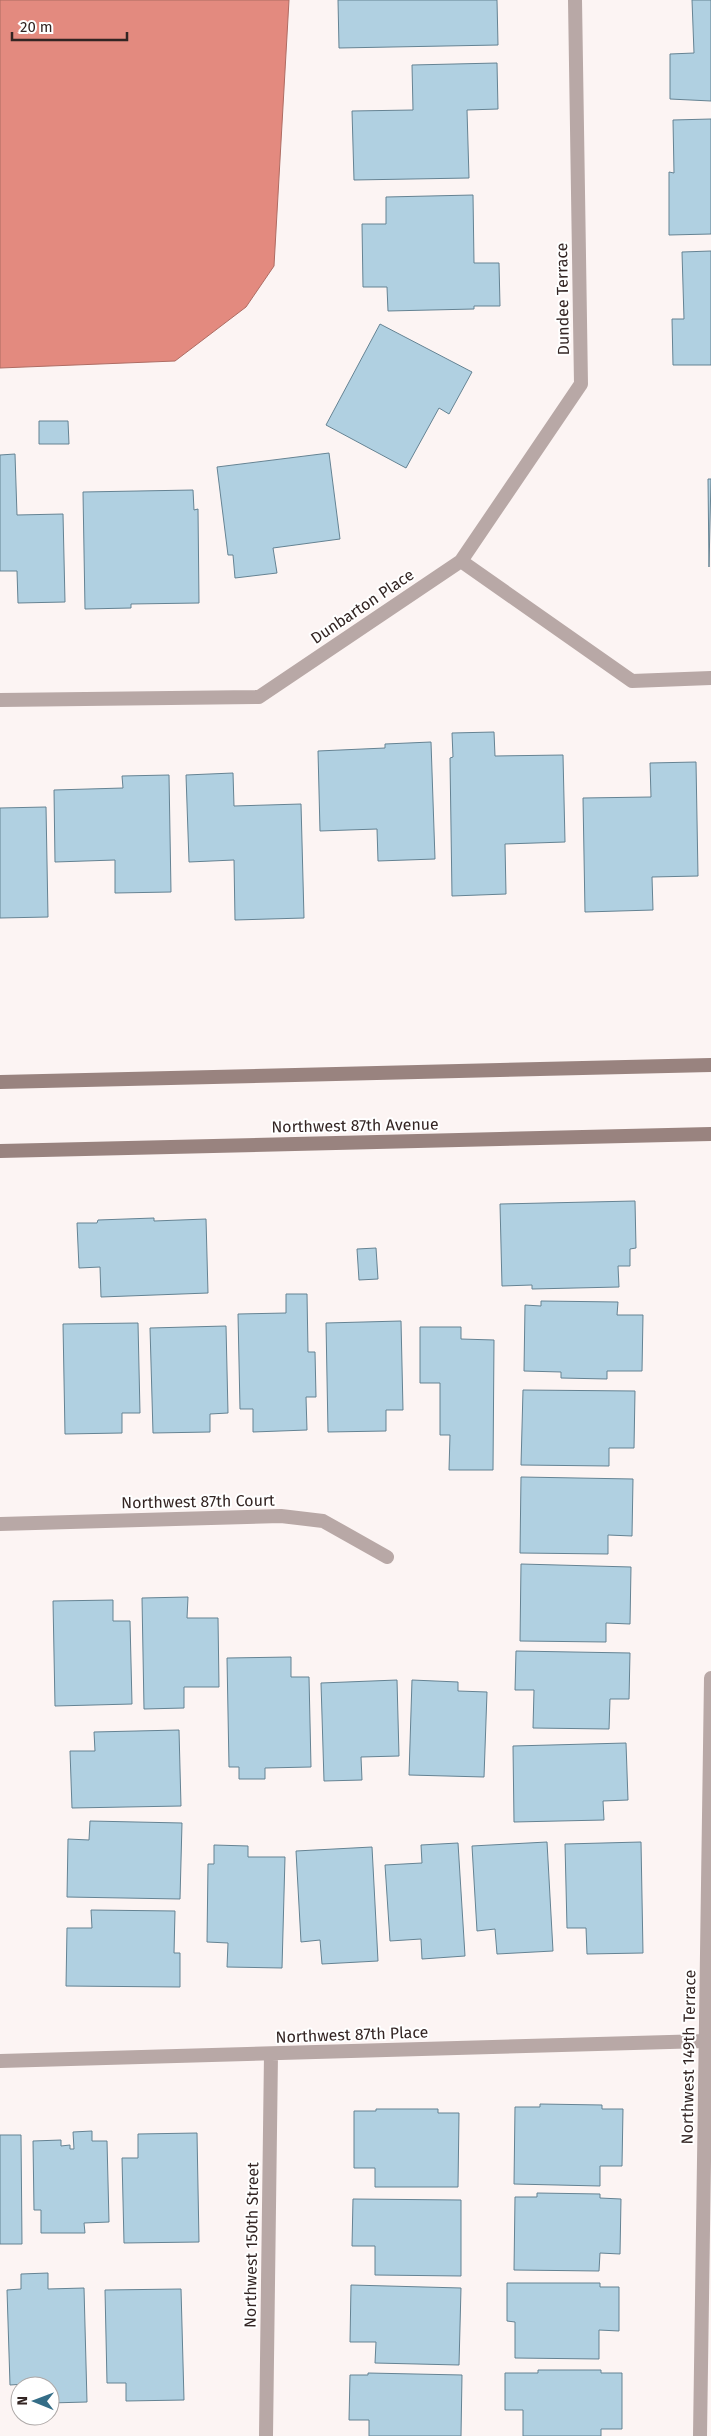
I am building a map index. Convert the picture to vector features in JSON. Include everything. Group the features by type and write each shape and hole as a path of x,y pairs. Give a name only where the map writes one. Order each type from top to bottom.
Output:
{"main road":[{"path":"0,1082 711,1065"},
{"name":"Northwest 87th Avenue","path":"0,1151 711,1134"}],"street":[{"name":"Dundee Terrace","path":"461,561 581,384 575,0"},
{"path":"461,561 632,681 711,678"},
{"name":"Dunbarton Place","path":"0,700 259,697 461,561"},
{"name":"Northwest 87th Court","path":"0,1524 281,1516 322,1521 387,1557"},
{"name":"Northwest 149th Terrace","path":"700,2436 711,1678"},
{"name":"Northwest 87th Place","path":"0,2061 705,2041"},
{"name":"Northwest 150th Street","path":"266,2436 271,2054"}],"shaded area":[{"path":"0,0 289,0 274,266 246,307 175,361 0,368"}],"building":[{"path":"338,0 497,0 498,45 339,48"},
{"path":"692,0 711,0 711,101 670,99 670,54 694,53"},
{"path":"497,63 498,109 467,110 469,178 354,180 352,111 413,110 412,65"},
{"path":"711,119 711,234 669,235 669,172 674,173 673,120"},
{"path":"473,195 474,263 499,263 500,306 474,306 474,309 388,311 387,287 363,287 362,224 386,224 386,197"},
{"path":"711,251 711,365 673,365 672,319 684,319 682,252"},
{"path":"380,324 472,372 449,414 439,408 406,468 326,425"},
{"path":"39,421 68,421 69,444 39,444"},
{"path":"329,453 340,539 273,548 277,573 235,578 233,555 228,555 217,467"},
{"path":"15,454 17,515 63,514 65,602 18,603 17,571 0,571 0,455"},
{"path":"708,479 711,479 709,567"},
{"path":"193,490 194,510 198,509 199,603 131,604 131,608 85,609 83,492"},
{"path":"494,732 495,756 563,755 565,842 505,844 506,894 452,896 450,758 453,757 452,733"},
{"path":"431,742 435,859 378,861 377,829 320,831 318,751 385,748 385,744"},
{"path":"696,762 698,876 652,877 653,910 585,912 583,798 651,797 650,763"},
{"path":"233,773 234,806 301,804 304,918 235,920 234,860 189,862 186,775"},
{"path":"169,775 171,892 115,893 115,860 55,862 54,790 123,788 122,776"},
{"path":"46,807 48,917 0,918 0,808"},
{"path":"635,1201 636,1248 630,1249 630,1266 618,1266 619,1287 532,1289 532,1285 502,1286 500,1204"},
{"path":"154,1218 154,1221 206,1219 208,1293 101,1297 100,1267 79,1268 77,1223 97,1223 98,1220"},
{"path":"376,1248 378,1279 359,1280 357,1249"},
{"path":"286,1294 307,1294 308,1352 315,1352 316,1397 306,1397 307,1430 253,1432 253,1409 240,1409 238,1314 286,1313"},
{"path":"541,1301 618,1302 617,1315 643,1315 642,1371 607,1371 607,1379 561,1378 561,1372 524,1371 525,1305 541,1306"},
{"path":"401,1321 403,1410 386,1410 386,1431 328,1432 326,1323"},
{"path":"138,1323 140,1413 122,1413 122,1433 65,1434 63,1324"},
{"path":"226,1326 228,1413 210,1414 210,1432 153,1433 150,1328"},
{"path":"420,1327 461,1327 461,1339 494,1340 493,1470 449,1470 450,1435 440,1435 440,1383 420,1383"},
{"path":"523,1390 635,1391 634,1448 609,1448 609,1466 521,1465"},
{"path":"521,1477 633,1479 632,1536 608,1535 608,1554 520,1553"},
{"path":"521,1564 631,1567 630,1624 606,1623 606,1642 520,1641"},
{"path":"188,1597 187,1618 218,1618 219,1687 184,1687 184,1708 144,1709 142,1598"},
{"path":"113,1600 113,1621 130,1621 132,1704 55,1706 53,1601"},
{"path":"516,1651 630,1653 629,1699 610,1699 609,1729 533,1728 534,1690 515,1690"},
{"path":"291,1657 291,1677 309,1677 311,1767 265,1768 265,1779 239,1779 239,1767 229,1767 227,1658"},
{"path":"397,1680 399,1756 361,1757 362,1780 324,1781 321,1683"},
{"path":"412,1680 458,1682 458,1691 487,1692 484,1777 409,1775"},
{"path":"179,1730 181,1806 72,1808 70,1751 95,1751 94,1732"},
{"path":"626,1743 628,1800 603,1801 604,1820 514,1822 513,1746"},
{"path":"90,1821 182,1823 180,1899 67,1897 68,1839 89,1840"},
{"path":"547,1842 553,1951 497,1954 495,1929 477,1931 472,1846"},
{"path":"641,1842 643,1953 587,1954 586,1928 567,1928 565,1844"},
{"path":"458,1843 465,1956 422,1959 421,1939 390,1941 385,1865 422,1863 421,1845"},
{"path":"214,1845 248,1846 248,1857 285,1857 282,1968 227,1967 228,1943 207,1942 208,1864 214,1864"},
{"path":"372,1847 378,1961 322,1964 320,1940 301,1942 296,1851"},
{"path":"91,1910 175,1911 174,1953 180,1953 180,1987 66,1986 67,1928 92,1928"},
{"path":"540,2104 602,2105 602,2109 623,2109 622,2166 600,2166 600,2186 514,2184 515,2107 540,2107"},
{"path":"376,2109 438,2109 438,2113 459,2113 458,2187 375,2187 375,2168 354,2168 354,2111 376,2111"},
{"path":"92,2131 92,2141 107,2141 109,2222 84,2223 85,2233 41,2233 41,2210 34,2210 33,2141 61,2140 61,2146 70,2145 70,2149 74,2149 73,2132"},
{"path":"197,2133 199,2242 124,2243 122,2158 138,2158 138,2134"},
{"path":"0,2135 21,2135 22,2244 0,2244"},
{"path":"537,2193 600,2194 600,2198 621,2199 620,2254 600,2253 599,2271 514,2270 515,2197 537,2197"},
{"path":"353,2199 461,2200 461,2276 375,2275 375,2246 352,2246"},
{"path":"48,2273 48,2289 84,2288 87,2402 60,2403 60,2376 10,2376 10,2385 7,2290 21,2289 21,2274"},
{"path":"507,2283 600,2283 600,2287 619,2287 619,2331 599,2330 599,2359 515,2358 515,2322 507,2321"},
{"path":"351,2285 461,2288 459,2365 375,2363 376,2342 350,2342"},
{"path":"181,2289 184,2400 126,2401 126,2383 107,2383 105,2290"},
{"path":"538,2370 601,2370 601,2373 622,2373 622,2429 601,2429 601,2436 523,2436 523,2410 505,2410 505,2373 538,2373"},
{"path":"368,2373 462,2375 461,2436 369,2436 369,2420 349,2420 350,2375 368,2375"}]}
